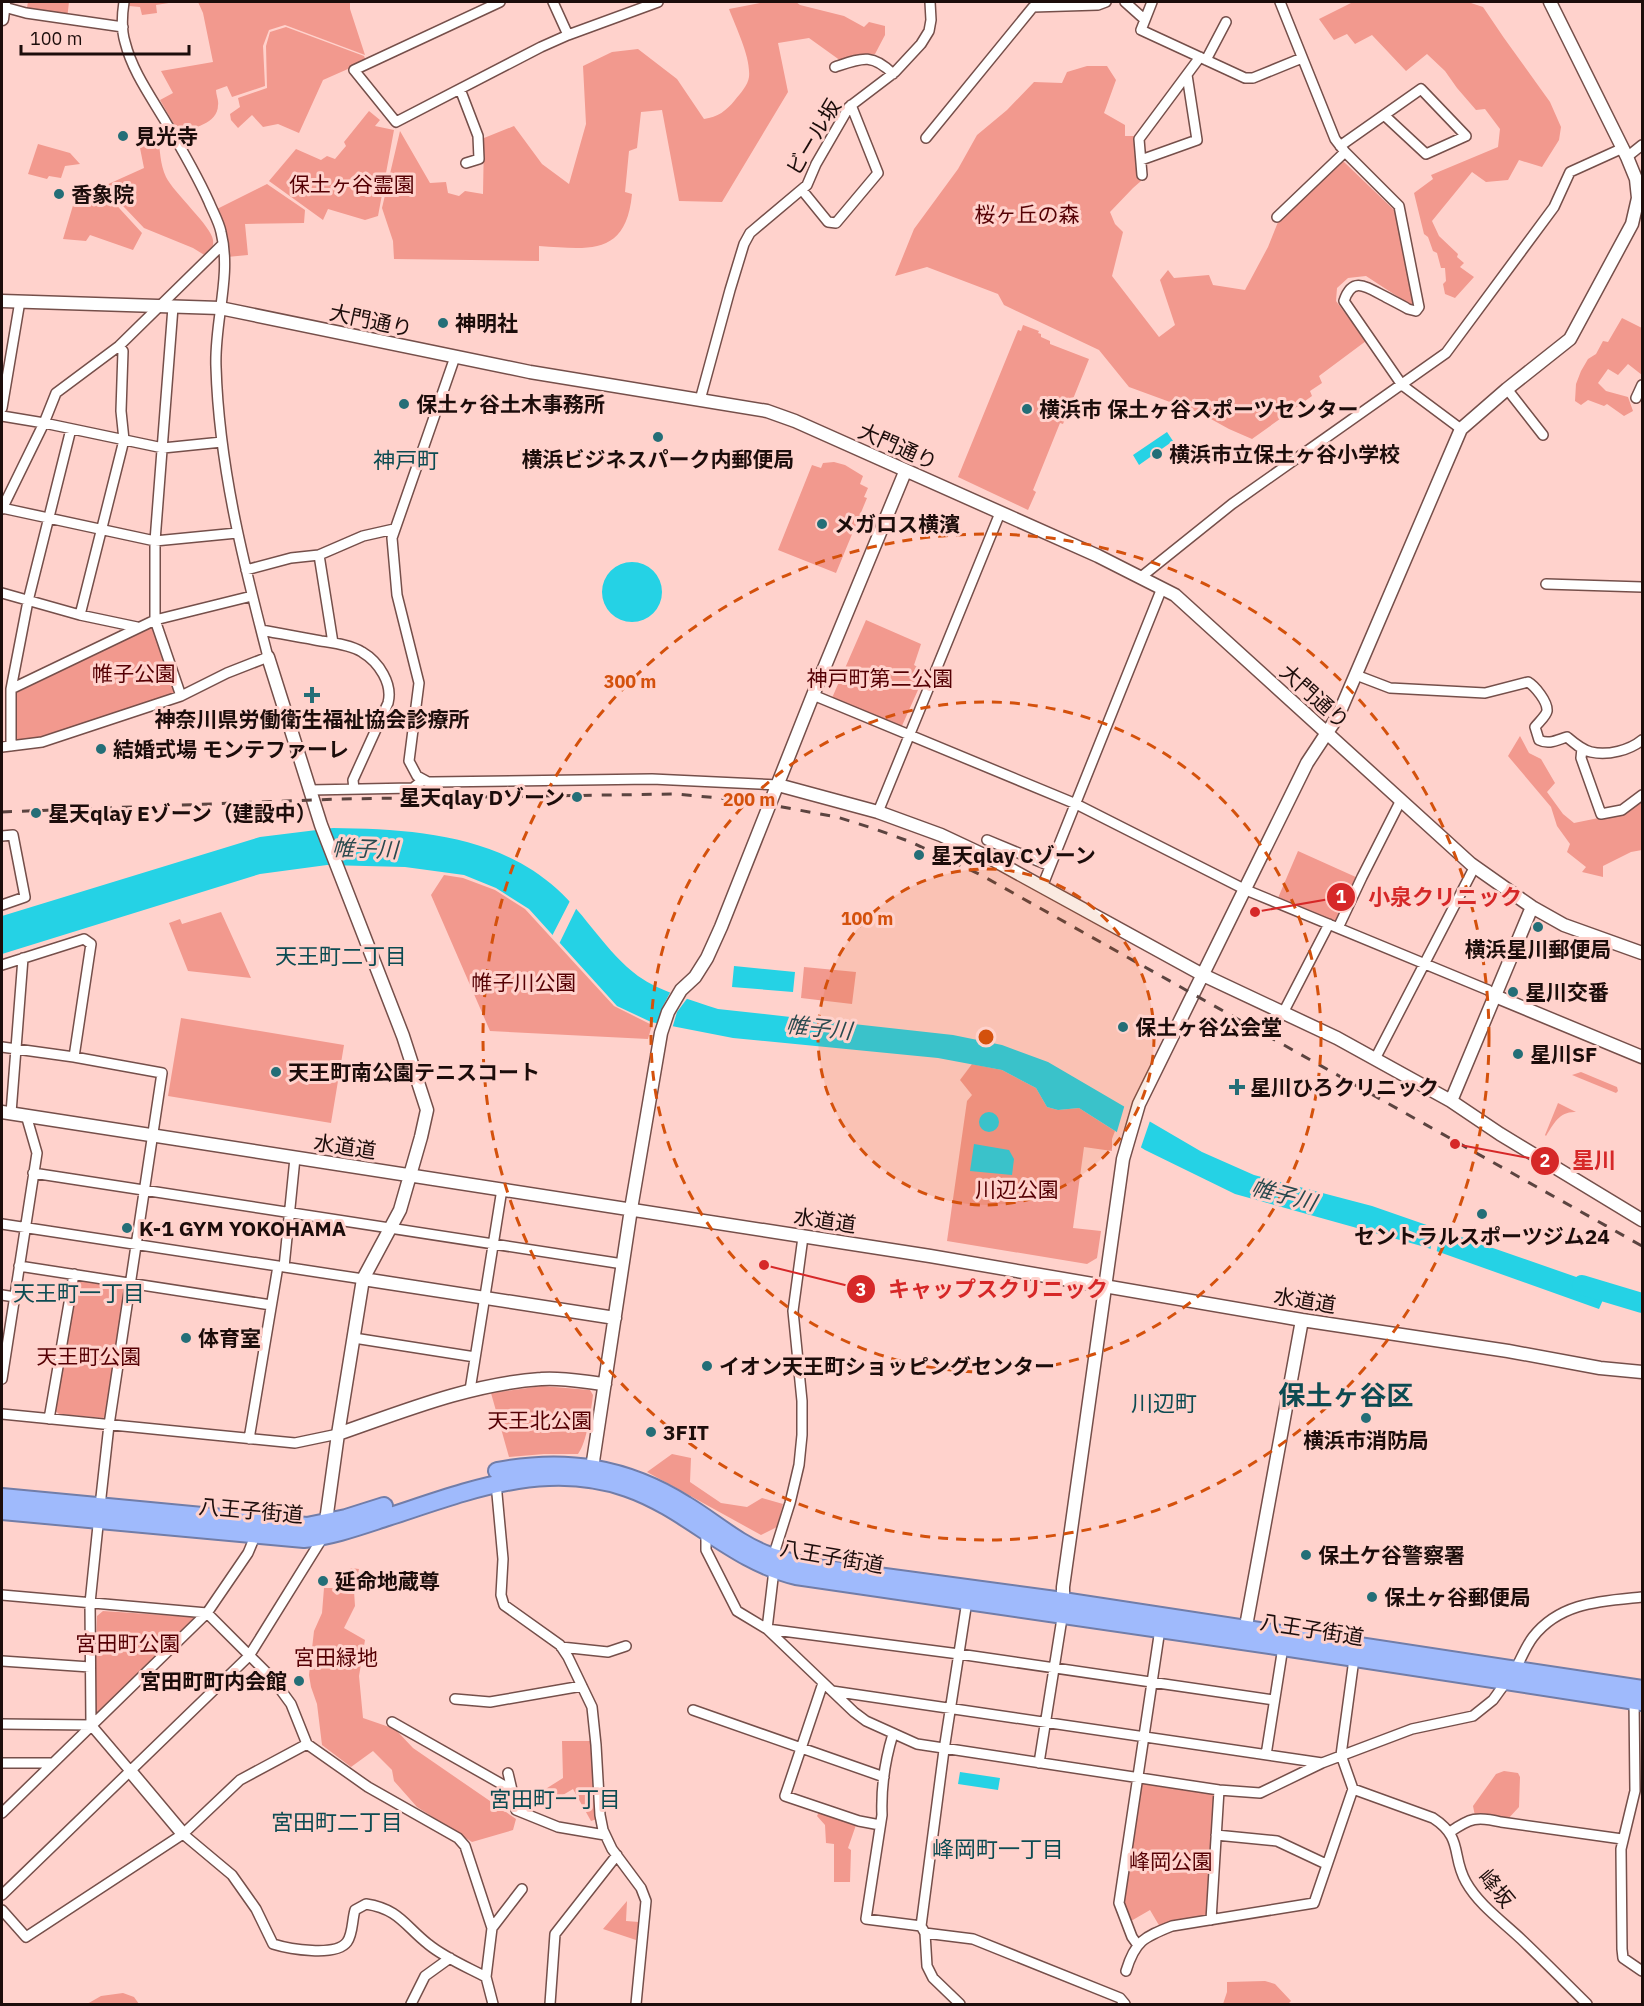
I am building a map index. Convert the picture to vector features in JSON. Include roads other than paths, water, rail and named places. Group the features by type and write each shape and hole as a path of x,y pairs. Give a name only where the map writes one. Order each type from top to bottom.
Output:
{"highway":[{"name":"八王子街道","path":"2,1497 304,1539 346,1518 494,1472 520,1467 565,1465 592,1468 621,1474 662,1491 774,1563 810,1578 967,1600 1063,1608 1160,1629 1244,1635 1283,1647 1354,1659 1511,1676"},
{"name":"八王子街道","path":"2,1511 99,1512 307,1526 324,1530 496,1483 518,1479 568,1477 627,1488 653,1499 742,1555 774,1563 1638,1695"}],"street":[{"path":"2,1895 249,1656 324,1530 363,1279 400,1210 427,1110 403,1036 321,825 268,657 237,533 226,479 215,365 225,266 221,231 196,173 130,60 124,41 123,2"},
{"path":"500,2 354,70 396,122 568,35 658,2"},
{"path":"553,2 568,35"},
{"name":"ビール坂","path":"700,400 744,244 750,233 807,185 816,164 851,105 893,74 921,44 929,31 930,2"},
{"path":"926,138 1033,7 1098,5 1106,2"},
{"path":"1125,2 1144,18"},
{"path":"1152,2 1141,30 1245,78 1253,78 1302,58"},
{"path":"1280,2 1335,139 1342,149 1399,206 1419,307 1416,311 1408,309 1363,285 1353,286 1347,292 1344,301 1402,385 1461,429"},
{"path":"1039,1763 1063,1608 1063,1587 1076,1483 1125,1146 1139,1104 1307,763 1338,716 1461,429 1570,339 1632,224 1638,198 1636,179 1550,2"},
{"path":"3,9 123,27"},
{"path":"1142,175 1139,139 1187,75 1203,59 1226,22"},
{"path":"836,67 871,58 881,62 893,74"},
{"path":"1141,160 1197,140 1187,75"},
{"path":"460,89 478,136 479,159 466,163"},
{"path":"1277,218 1342,149 1384,115 1421,89 1466,136 1426,154 1384,115"},
{"path":"802,190 828,222 836,223 879,173 881,168 851,105"},
{"path":"1141,576 1232,504 1446,353 1554,207 1570,171 1642,145"},
{"path":"223,244 119,346 56,393 44,423 2,508 155,541 237,533"},
{"name":"大門通り","path":"2,301 220,308 575,380 767,411 795,421 1141,576 1175,595 1475,866 1532,908 1564,925 1642,953"},
{"path":"2,408 20,302"},
{"path":"173,307 155,541 155,620 181,696"},
{"path":"80,615 124,440 123,351 119,346"},
{"path":"455,357 392,538 398,596 419,683 409,761 417,776 433,782 652,779 778,785 878,812 941,835 990,858 1203,975 1337,1038 1451,1101 1500,1134 1642,1221"},
{"path":"1636,398 1642,385"},
{"path":"1507,389 1544,435"},
{"path":"2,416 163,448 222,442"},
{"path":"71,429 28,601 10,689 6,746 42,742 181,696 227,673 268,657"},
{"path":"592,1468 630,1209 661,1034 668,1012 681,990 695,977 707,958 905,472"},
{"path":"878,812 1000,513"},
{"path":"246,570 291,558 319,555 363,536 394,529"},
{"path":"319,555 333,643"},
{"path":"1546,584 1642,587"},
{"path":"1042,887 1162,588"},
{"path":"2,593 80,615 137,627"},
{"path":"10,689 155,620 252,596"},
{"path":"261,630 333,643 362,652 377,665 387,681 390,695 353,780 354,789"},
{"path":"1356,675 1390,688 1485,693 1528,682 1534,686 1547,707 1546,713 1535,727 1539,740 1552,742 1567,737 1575,745 1592,753 1613,752 1633,747 1642,740"},
{"path":"813,695 1076,804 1246,890 1488,990 1495,996 1642,1057"},
{"path":"1582,748 1581,758 1601,814 1622,810 1642,795"},
{"path":"310,790 413,788 423,780"},
{"path":"1283,1013 1362,877 1401,800"},
{"path":"2,836 13,835 25,897 2,905"},
{"path":"987,840 1050,866"},
{"path":"1375,1059 1475,866"},
{"path":"1451,1101 1532,908"},
{"path":"2,965 84,939 91,944 74,1057"},
{"path":"6,1113 15,1048 23,958"},
{"path":"2,1047 162,1073 109,1425 99,1512 90,1603 91,1725 183,1834 232,1875 256,1909 273,1944 295,1949 332,1950 341,1948 350,1937 355,1910 366,1904 398,1915 429,1945 486,1977"},
{"name":"水道道","path":"6,1113 930,1256 1302,1320 1475,1346 1600,1368 1642,1372"},
{"path":"2,1379 37,1153 26,1115"},
{"path":"249,1439 271,1305 291,1212 295,1158"},
{"path":"33,1173 623,1264"},
{"path":"470,1390 502,1190"},
{"path":"2,1224 615,1318"},
{"path":"767,1629 774,1563 799,1465 802,1435 802,1401 793,1311 803,1237"},
{"path":"19,1266 271,1305"},
{"path":"49,1419 74,1274"},
{"path":"2,1295 15,1297"},
{"path":"1244,1635 1302,1320"},
{"path":"354,1338 475,1357"},
{"path":"2,1414 295,1443 338,1434 470,1390 500,1384 543,1379 605,1384"},
{"path":"496,1483 503,1559 501,1594 504,1605 561,1647 582,1686 592,1707 600,1815 605,1834 641,1888 646,1901 636,2004"},
{"path":"706,1532 706,1550 737,1611 767,1629 866,1721 917,1744 944,1750 1219,1791 1260,1792 1341,1755 1420,1726 1473,1716 1493,1700 1511,1676 1532,1638 1548,1622 1571,1608 1594,1602 1642,1597"},
{"path":"2,1813 207,1613 249,1553 256,1534"},
{"path":"2,1595 207,1613 272,1678 291,1704 307,1744 368,1787 458,1838 465,1846 492,1928 486,1977 493,2004"},
{"path":"960,2004 933,1978 927,1966 923,1929 944,1750 967,1600"},
{"path":"767,1629 959,1654 1274,1700"},
{"path":"1137,1944 1119,1903 1160,1629"},
{"path":"561,1647 608,1652 626,1646"},
{"path":"1266,1755 1283,1647"},
{"path":"1126,1971 1137,1944 1153,1933 1172,1926 1314,1903 1353,1789 1341,1755 1354,1659"},
{"path":"2,1661 90,1667"},
{"path":"823,1683 785,1796 859,1821 880,1825"},
{"path":"455,1699 490,1702 582,1686"},
{"path":"831,1690 1322,1763"},
{"path":"1638,1695 1635,1791 1630,1817 1622,1839 1623,1958 1642,1971"},
{"path":"693,1710 884,1777"},
{"path":"392,1722 512,1790"},
{"path":"2,1724 91,1725"},
{"path":"893,1734 887,1753 880,1825 866,1919 973,1939 1120,1998 1125,2004"},
{"path":"2,1910 26,1937 183,1834 240,1780 307,1744"},
{"path":"2,1763 53,1763"},
{"path":"508,1773 516,1810 558,1827 605,1834"},
{"path":"1353,1789 1433,1818 1450,1832 1473,1818 1483,1817 1501,1822 1622,1839"},
{"path":"1211,1920 1219,1791"},
{"name":"峰坂","path":"1450,1832 1463,1876 1485,1906 1587,2004"},
{"path":"1216,1835 1277,1840 1326,1864"},
{"path":"550,2004 555,1934 617,1855"},
{"path":"492,1928 522,1888"},
{"path":"411,2004 425,1976 450,1958"}],"water":[{"path":"1167,432 1173,441 1139,465 1133,455"},
{"path":"632,562 653,571 662,592 653,613 632,622 611,613 602,592 611,571"},
{"path":"333,828 422,833 451,838 507,856 533,871 557,889 616,956 638,976 676,995 718,1009 953,1035 1002,1045 1048,1062 1202,1152 1254,1175 1372,1206 1608,1288 1599,1309 1425,1247 1235,1194 1145,1150 1079,1108 1058,1110 1047,1107 1036,1088 1002,1070 938,1058 733,1038 651,1022 617,1006 529,909 496,888 464,875 405,867 327,865 260,874 2,954 2,916 260,837"},
{"path":"734,966 795,972 793,992 732,987"},
{"path":"989,1112 996,1115 999,1122 996,1129 989,1132 982,1129 979,1122 982,1115"},
{"path":"974,1144 1009,1150 1014,1159 1012,1175 970,1171"},
{"path":"960,1772 1000,1778 998,1790 958,1784"}],"waterway":[{"name":"帷子川","path":"1582,1285 1642,1303"}],"railway":[{"path":"2,812 338,799 677,794 749,801 837,817 911,842 981,875 1642,1246"}],"place":[{"name":"見光寺","path":"123,136"},
{"name":"香象院","path":"59,194"},
{"name":"神明社","path":"443,323"},
{"name":"保土ヶ谷土木事務所","path":"404,404"},
{"name":"横浜市 保土ヶ谷スポーツセンター","path":"1027,409"},
{"name":"横浜ビジネスパーク内郵便局","path":"658,437"},
{"name":"横浜市立保土ヶ谷小学校","path":"1157,454"},
{"name":"メガロス横濱","path":"822,524"},
{"name":"神奈川県労働衛生福祉協会診療所","path":"312,695"},
{"name":"結婚式場 モンテファーレ","path":"101,749"},
{"name":"星天qlay Dゾーン","path":"577,797"},
{"name":"星天qlay Eゾーン（建設中）","path":"36,813"},
{"name":"星天qlay Cゾーン","path":"919,855"},
{"name":"小泉クリニック","path":"1255,912"},
{"name":"横浜星川郵便局","path":"1538,927"},
{"name":"星川交番","path":"1513,992"},
{"name":"保土ヶ谷公会堂","path":"1123,1027"},
{"name":"星川SF","path":"1518,1054"},
{"name":"天王町南公園テニスコート","path":"276,1072"},
{"name":"星川ひろクリニック","path":"1237,1087"},
{"name":"星川","path":"1455,1144"},
{"name":"セントラルスポーツジム24","path":"1482,1214"},
{"name":"K-1 GYM YOKOHAMA","path":"127,1228"},
{"name":"キャップスクリニック","path":"764,1265"},
{"name":"体育室","path":"186,1338"},
{"name":"イオン天王町ショッピングセンター","path":"707,1366"},
{"name":"横浜市消防局","path":"1366,1418"},
{"name":"3FIT","path":"651,1432"},
{"name":"保土ケ谷警察署","path":"1306,1555"},
{"name":"延命地蔵尊","path":"323,1581"},
{"name":"保土ヶ谷郵便局","path":"1372,1597"},
{"name":"宮田町町内会館","path":"299,1681"}],"district":[{"name":"神戸町","path":"406,459"},
{"name":"天王町二丁目","path":"341,955"},
{"name":"天王町一丁目","path":"79,1292"},
{"name":"保土ヶ谷区","path":"1346,1394"},
{"name":"川辺町","path":"1164,1402"},
{"name":"宮田町一丁目","path":"555,1798"},
{"name":"宮田町二丁目","path":"337,1821"},
{"name":"峰岡町一丁目","path":"998,1848"}],"park label":[{"name":"保土ヶ谷霊園","path":"352,184"},
{"name":"桜ヶ丘の森","path":"1027,214"},
{"name":"帷子公園","path":"134,673"},
{"name":"神戸町第二公園","path":"880,678"},
{"name":"帷子川公園","path":"524,982"},
{"name":"川辺公園","path":"1017,1189"},
{"name":"天王町公園","path":"89,1356"},
{"name":"天王北公園","path":"540,1420"},
{"name":"宮田町公園","path":"128,1643"},
{"name":"宮田緑地","path":"336,1657"},
{"name":"峰岡公園","path":"1171,1861"}]}
